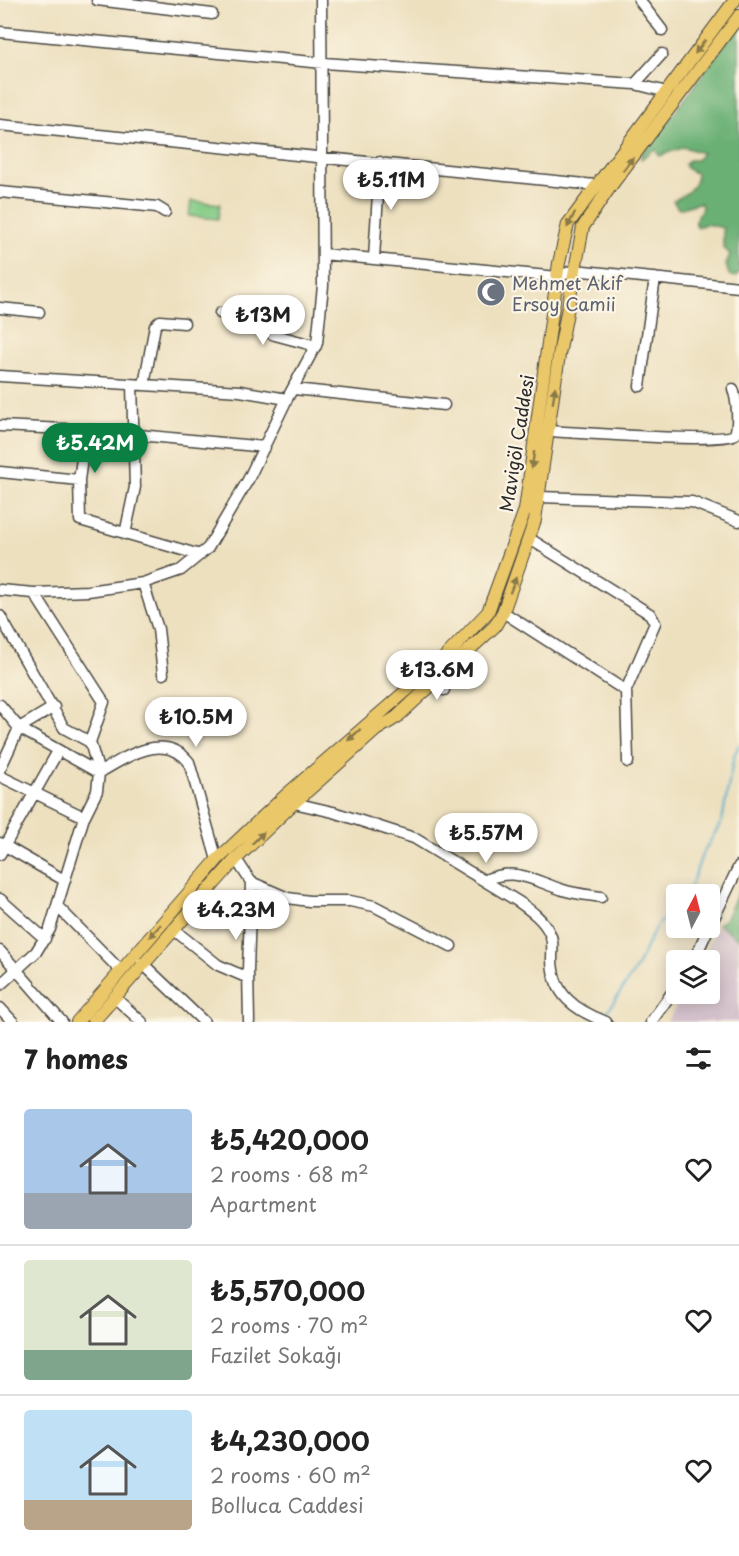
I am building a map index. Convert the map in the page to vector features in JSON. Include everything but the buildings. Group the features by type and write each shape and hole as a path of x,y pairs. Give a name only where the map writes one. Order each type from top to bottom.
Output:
{"main road":[{"name":"Mavigöl Caddesi","path":"77,1022 217,860 294,788 435,682 488,612 519,532 527,503 558,277 568,224 735,0"},
{"name":"Mavigöl Caddesi","path":"93,1022 142,963 236,859 294,803 490,632 503,612 530,539 539,497 580,237 589,217 739,16"}],"street":[{"path":"98,0 212,14"},
{"path":"0,590 34,594 88,591 143,583 181,570 212,542 265,447 316,346 323,286 321,0"},
{"path":"639,0 662,30"},
{"path":"0,33 323,63 635,84 667,92"},
{"path":"635,84 662,54"},
{"path":"0,125 595,185"},
{"path":"374,258 380,162"},
{"path":"0,192 157,207 165,212"},
{"path":"323,254 558,277 574,270 739,287"},
{"path":"640,386 655,278"},
{"path":"0,309 39,312"},
{"path":"220,313 275,335 316,346"},
{"path":"144,385 155,326 160,321 184,323"},
{"path":"0,376 444,405"},
{"path":"124,534 135,487 132,385"},
{"path":"549,430 686,438 730,436 737,431 739,419 733,389"},
{"path":"0,426 86,430 265,447"},
{"path":"86,430 80,480 80,520 200,555"},
{"path":"0,472 80,480"},
{"path":"539,497 692,502 739,521"},
{"path":"530,539 655,618 626,689 628,762"},
{"path":"143,583 158,629 163,674"},
{"path":"0,985 17,971 45,939 58,907 84,817 97,791 99,773 90,742 104,702 34,594"},
{"path":"503,612 626,689"},
{"path":"0,616 64,728 90,742"},
{"path":"0,705 19,729 99,773"},
{"path":"0,769 19,729 54,707"},
{"path":"99,773 125,757 152,747 169,749 182,755 189,762 217,860"},
{"path":"58,751 1,847 64,880"},
{"path":"0,776 84,817"},
{"path":"294,803 333,812 414,838 484,880 534,914 549,931 553,978 565,1000 606,1022"},
{"path":"236,859 251,882 275,894 297,900 350,901 374,906 451,946"},
{"path":"720,902 739,866"},
{"path":"484,880 505,873 516,874 566,891 601,897"},
{"path":"249,1022 251,882"},
{"path":"0,899 45,939"},
{"path":"58,907 120,970"},
{"path":"173,929 218,965 248,978"},
{"path":"0,951 62,1022"},
{"path":"142,963 204,1022"},
{"path":"114,997 142,1022"},
{"path":"651,1022 666,1001"},
{"path":"0,1008 13,1022"}],"shaded area":[{"path":"720,925 739,939 739,1022 667,1022 678,1004 720,1004 720,950 706,950 712,938 720,938"}],"green space":[{"path":"739,27 739,273 735,277 729,275 726,265 730,254 723,248 723,228 706,224 697,227 695,221 702,208 701,203 678,208 673,201 689,191 694,184 697,174 686,168 685,164 689,160 697,160 702,153 684,147 659,156 655,149 641,159 641,154"},
{"path":"191,201 220,204 218,219 189,216"},
{"path":"739,891 739,939 720,925"}],"waterway":[{"path":"692,884 702,855 722,821 734,756 739,745"},
{"path":"603,1018 637,967 653,932 666,915"}],"place":[{"name":"Mehmet Akif Ersoy Camii","path":"491,292"}]}
